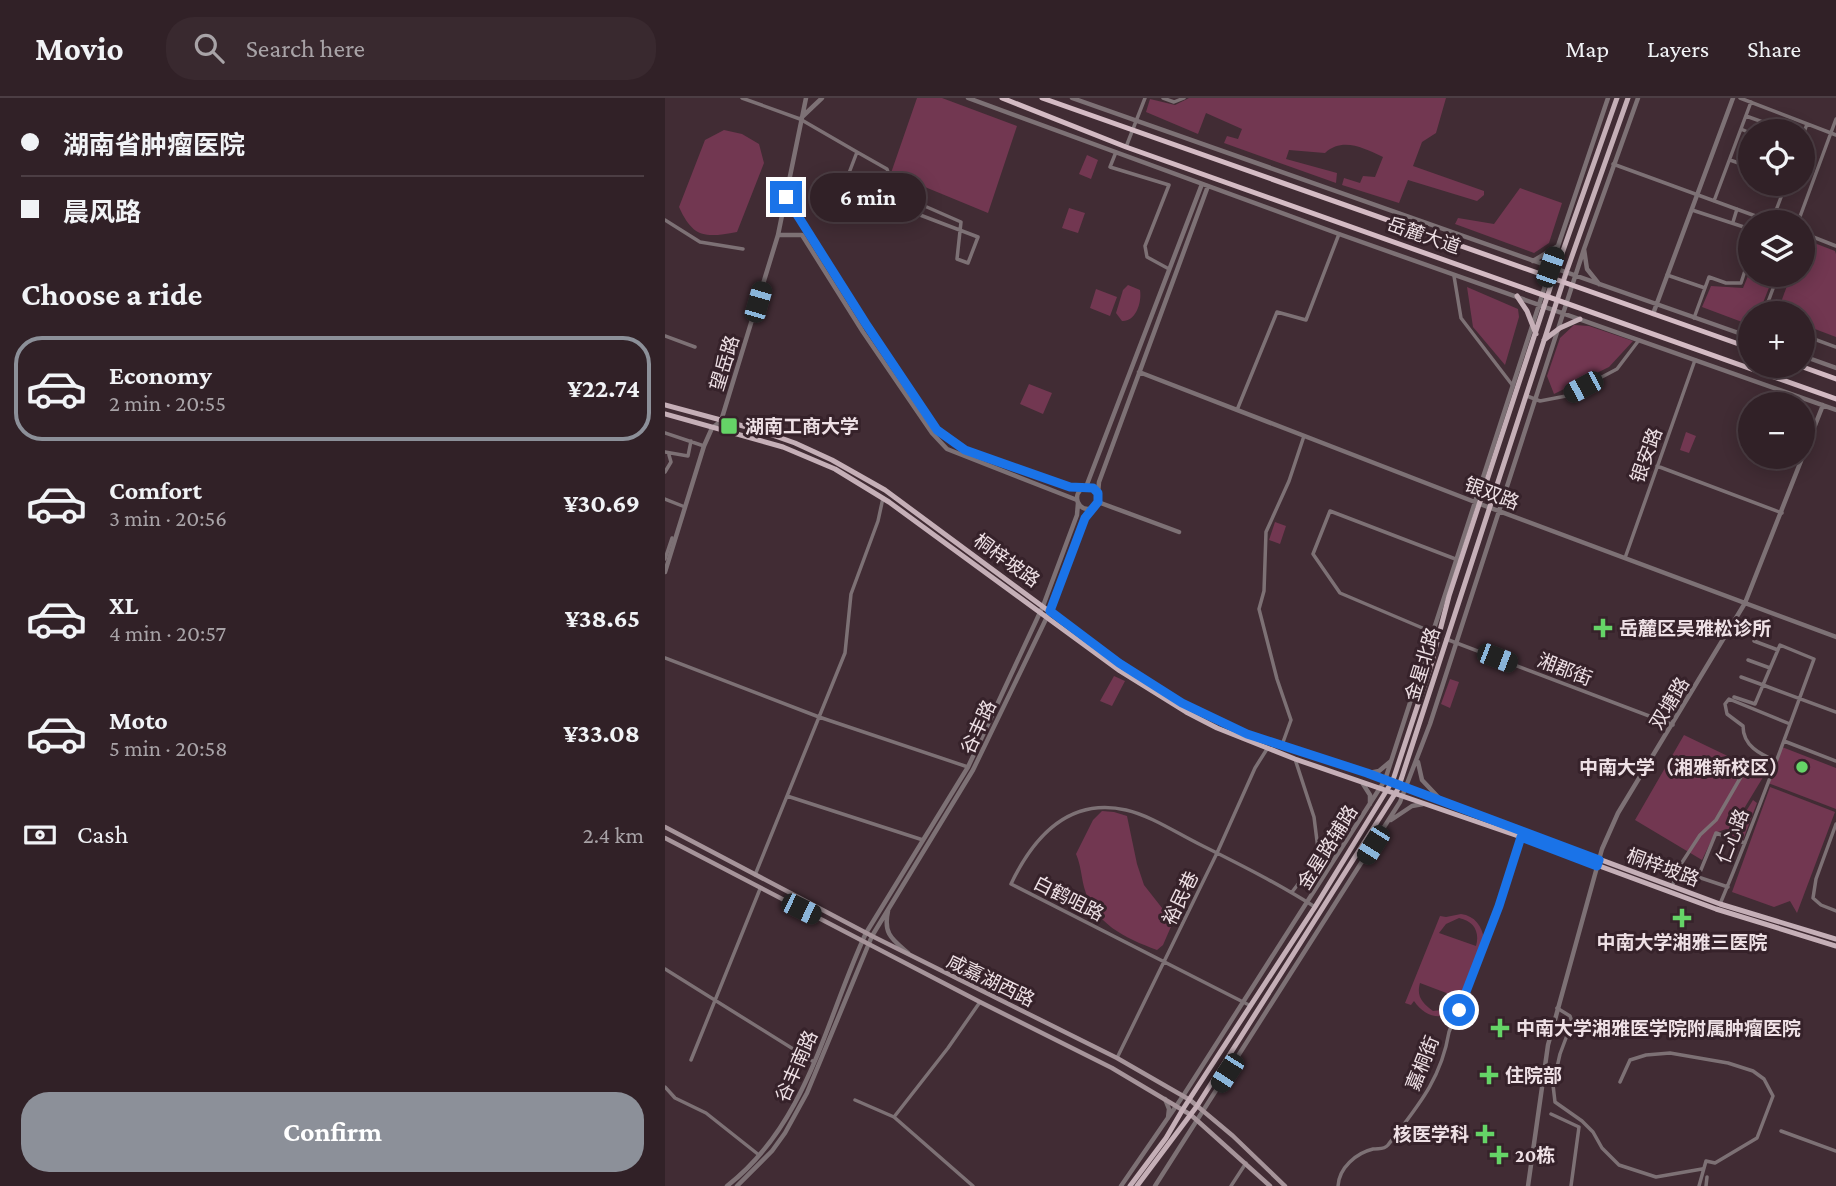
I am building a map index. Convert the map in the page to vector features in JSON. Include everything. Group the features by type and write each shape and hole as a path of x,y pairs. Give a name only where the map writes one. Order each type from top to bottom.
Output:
{"highway":[{"name":"岳麓大道","path":"1002,98 1126,147 1836,399"},
{"name":"岳麓大道","path":"1042,98 1738,344"},
{"path":"1815,371 1836,379"}],"main road":[{"name":"金星北路","path":"1130,1186 1166,1138 1180,1107 1190,1100 1315,908 1385,789 1477,503 1536,334 1550,277 1617,98"},
{"name":"金星北路","path":"1139,1185 1191,1115 1200,1108 1400,785 1557,300 1628,98"},
{"path":"1517,296 1527,311 1536,334"},
{"path":"1544,340 1558,329 1580,319"},
{"name":"桐梓坡路","path":"665,405 795,443 832,460 885,490 1119,663 1182,703 1247,734 1400,785 1761,925 1836,946"},
{"name":"桐梓坡路","path":"665,414 783,447 835,469 883,498 1120,671 1217,728 1267,749 1521,837 1720,904 1836,939"},
{"name":"咸嘉湖西路","path":"665,827 869,934 1117,1058 1190,1100 1285,1186"},
{"name":"咸嘉湖西路","path":"665,838 1112,1068 1165,1098 1197,1120 1270,1186"}],"street":[{"path":"742,98 800,119 887,169 899,207 960,229 978,237 968,263 957,259 960,229 961,222 895,193"},
{"name":"望岳路","path":"712,428 721,421 778,235 806,98"},
{"path":"800,119 821,98"},
{"path":"968,98 1339,234 1836,410"},
{"path":"1072,98 1738,333"},
{"path":"1126,147 1145,98"},
{"path":"1163,98 1174,102 1184,98"},
{"path":"1553,269 1557,246 1608,98"},
{"name":"金星路辅路","path":"1155,1186 1197,1120 1200,1108 1407,788 1584,249 1638,98"},
{"path":"1653,314 1733,98"},
{"path":"1740,98 1794,119"},
{"path":"1745,119 1751,102"},
{"path":"1746,116 1754,119"},
{"path":"1803,210 1833,134 1836,118"},
{"path":"1815,127 1833,134"},
{"path":"1714,201 1738,137"},
{"path":"846,192 849,173 857,152"},
{"path":"1116,152 1110,167 1169,185 1145,246 1147,257 1169,270"},
{"path":"1730,160 1738,163"},
{"path":"1613,164 1737,209 1733,222"},
{"path":"1077,501 1205,185"},
{"path":"778,235 802,235 870,343 932,433 947,449 1077,501 1086,509 1093,508 1098,502 1098,482 1205,185"},
{"path":"786,197 937,430 965,450 1070,487 1093,488 1098,493"},
{"path":"1692,210 1738,224"},
{"path":"665,220 700,242 743,249"},
{"path":"1237,410 1277,312 1307,320 1339,234"},
{"path":"1815,238 1836,246"},
{"path":"1533,261 1557,246"},
{"path":"1584,249 1587,269 1600,285"},
{"path":"1453,274 1461,318 1517,391"},
{"path":"1666,275 1705,288"},
{"path":"1694,318 1709,277 1727,283 1738,283"},
{"path":"1477,503 1532,325 1541,306"},
{"path":"665,336 695,347"},
{"path":"1815,339 1836,347"},
{"path":"1526,395 1540,401 1566,396 1617,369 1639,340"},
{"name":"银安路","path":"1625,558 1695,360"},
{"path":"1815,360 1836,368"},
{"name":"银双路","path":"1139,372 1477,503 1836,637"},
{"name":"双塘路","path":"1528,1186 1548,1045 1598,863 1618,813 1745,603 1823,405"},
{"path":"721,421 723,431"},
{"path":"665,572 712,428"},
{"path":"665,433 704,446"},
{"path":"1282,745 1291,720 1259,609 1264,590 1266,532 1289,481 1304,436"},
{"path":"667,453 688,456 691,441"},
{"path":"665,472 671,462 667,453"},
{"path":"1657,466 1782,513"},
{"path":"755,875 845,653 851,594 878,521 883,498"},
{"path":"665,499 685,507"},
{"name":"谷丰路","path":"866,943 968,767 1043,606 1077,515 1077,501"},
{"path":"1098,502 1179,532"},
{"name":"谷丰路","path":"869,934 889,907 973,770 1050,611 1085,518 1093,508"},
{"path":"1388,781 1393,757 1436,634 1340,593 1313,554 1330,511 1459,561"},
{"path":"665,559 672,538"},
{"name":"湘郡街","path":"1446,639 1673,725"},
{"path":"1734,697 1755,704 1778,650 1753,641"},
{"name":"仁心路","path":"1720,904 1814,659 1780,646 1778,650"},
{"path":"665,658 819,717 968,767"},
{"path":"1748,660 1770,668"},
{"path":"1741,677 1835,710"},
{"path":"1776,761 1758,754 1743,735 1743,726 1727,714 1725,704 1729,699 1790,724"},
{"path":"1784,741 1836,761"},
{"name":"裕民巷","path":"1117,1058 1217,853 1255,768 1267,749"},
{"path":"1367,773 1379,771 1393,757"},
{"path":"1291,892 1319,856 1314,817 1295,759"},
{"path":"1417,760 1422,780 1431,792 1443,801"},
{"path":"1672,887 1679,867 1700,835 1716,820 1742,775"},
{"path":"1360,780 1370,795 1370,806"},
{"name":"金星路辅路","path":"1121,1186 1168,1118 1180,1107 1183,1096 1243,1002 1370,806 1385,789"},
{"path":"787,796 923,841"},
{"path":"1387,822 1412,806 1425,804"},
{"name":"白鹤咀路","path":"1251,1006 1011,884 1036,841 1049,828 1069,816 1106,808 1126,810 1217,853 1291,892 1315,908"},
{"path":"1836,824 1816,879 1813,898 1821,905 1836,911"},
{"path":"1728,887 1698,877 1716,834 1745,843"},
{"name":"嘉桐街","path":"1338,1186 1341,1173 1351,1161 1363,1153 1387,1146 1428,1092 1499,906 1521,837"},
{"path":"691,1060 760,889"},
{"path":"889,907 885,925 887,932 909,954"},
{"name":"谷丰南路","path":"727,1186 760,1155 786,1121 802,1093 866,943"},
{"name":"谷丰南路","path":"737,1186 772,1152 794,1119 807,1093 866,943"},
{"path":"665,969 815,1063"},
{"path":"894,1117 980,1002"},
{"path":"1557,1008 1570,1016 1572,1022 1560,1054 1553,1085 1555,1102 1582,1121 1602,1147 1618,1160 1656,1177 1702,1169"},
{"path":"1572,1022 1596,1021"},
{"path":"1621,1082 1630,1060 1669,1053 1745,1067 1764,1079 1773,1096 1757,1138 1716,1163 1706,1161 1699,1186"},
{"path":"665,1087 675,1098 706,1114 760,1155"},
{"path":"1165,1098 1169,1109 1168,1118"},
{"path":"855,1100 894,1117 973,1186"},
{"path":"1551,1114 1579,1127 1571,1186"},
{"path":"1781,1131 1836,1151"},
{"path":"1231,1186 1246,1163"},
{"path":"1706,1186 1707,1177"}],"shaded area":[{"path":"917,98 942,98 1017,126 988,213 891,173"},
{"path":"1189,98 1446,98 1436,133 1422,142 1413,166 1484,191 1484,195 1477,201 1408,180 1399,203 1342,185 1344,178 1360,183 1363,176 1375,177 1383,157 1361,148 1346,145 1332,148 1325,153 1289,150 1286,159 1337,173 1336,183 1224,143 1227,136 1238,139 1242,129 1206,113 1198,134 1146,112 1150,99 1175,105"},
{"path":"724,130 742,134 759,144 764,163 737,232 708,235 689,225 679,207 705,140"},
{"path":"1087,155 1098,160 1091,179 1079,174"},
{"path":"1520,188 1562,203 1549,243 1534,253 1455,224 1458,218 1494,224"},
{"path":"1069,208 1085,213 1078,233 1062,228"},
{"path":"1815,243 1835,251 1836,337 1815,329 1815,301 1781,301 1787,287 1815,287"},
{"path":"1128,285 1140,290 1140,300 1134,315 1122,321 1116,313 1123,290"},
{"path":"1711,286 1769,287 1764,301 1738,301 1738,320 1702,307"},
{"path":"1467,287 1518,309 1519,317 1505,365 1473,327"},
{"path":"1096,289 1117,297 1110,316 1090,308"},
{"path":"1574,325 1589,326 1633,341 1609,367 1554,394 1547,376 1560,338"},
{"path":"1029,384 1052,393 1043,414 1020,404"},
{"path":"1686,432 1696,436 1689,453 1680,450"},
{"path":"1275,522 1286,526 1280,544 1269,540"},
{"path":"1114,676 1125,681 1112,706 1100,701"},
{"path":"1450,679 1459,682 1450,708 1441,704"},
{"path":"1684,735 1765,774 1731,830 1715,833 1702,860 1635,820"},
{"path":"1782,747 1836,768 1836,809 1768,783"},
{"path":"1770,787 1835,812 1797,913 1790,901 1774,907 1732,892"},
{"path":"1753,800 1757,803 1743,840 1728,836 1727,832 1734,831"},
{"path":"1102,811 1127,816 1144,885 1173,922 1163,945 1157,950 1112,928 1095,911 1089,900 1076,854 1093,820"},
{"path":"1461,914 1474,919 1482,930 1484,939 1458,1008 1446,1015 1434,1016 1423,1011 1414,1001 1411,1005 1405,1003 1440,916","holes":["1459,918 1475,928 1476,946 1439,933 1446,924","1420,983 1457,997 1448,1008 1433,1011 1421,999"]}],"place":[{"name":"湖南工商大学","path":"729,426"},
{"name":"岳麓区吴雅松诊所","path":"1603,628"},
{"name":"中南大学（湘雅新校区）","path":"1802,767"},
{"name":"中南大学湘雅三医院","path":"1682,918"},
{"name":"中南大学湘雅医学院附属肿瘤医院","path":"1500,1028"},
{"name":"住院部","path":"1489,1075"},
{"name":"核医学科","path":"1485,1134"},
{"name":"20栋","path":"1499,1155"}],"route":[{"path":"786,197 937,430 965,450 1070,487 1093,488 1098,493 1098,502 1085,518 1050,611 1119,663 1182,703 1247,734 1367,773 1599,860 1597,866 1521,837 1499,906 1459,1010"}]}
